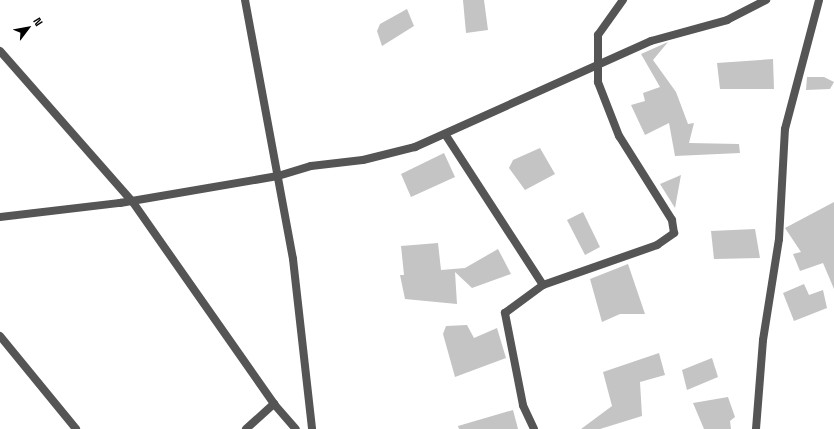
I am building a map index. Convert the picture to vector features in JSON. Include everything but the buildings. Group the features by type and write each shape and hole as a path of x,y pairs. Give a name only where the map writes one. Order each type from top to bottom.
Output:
{"street":[{"path":"245,0 293,259 312,429"},
{"path":"534,429 523,405 505,313 543,285 657,245 674,233 672,220 619,136 598,82 601,65 598,35 623,0"},
{"path":"0,217 132,201 278,176 311,166 363,160 445,134 601,65 651,41 726,20 766,0"},
{"path":"756,429 763,340 780,239 785,129 819,0"},
{"path":"0,51 132,201 274,404 296,429"},
{"path":"445,134 543,285"},
{"path":"0,336 76,429"},
{"path":"246,429 274,404"}]}
